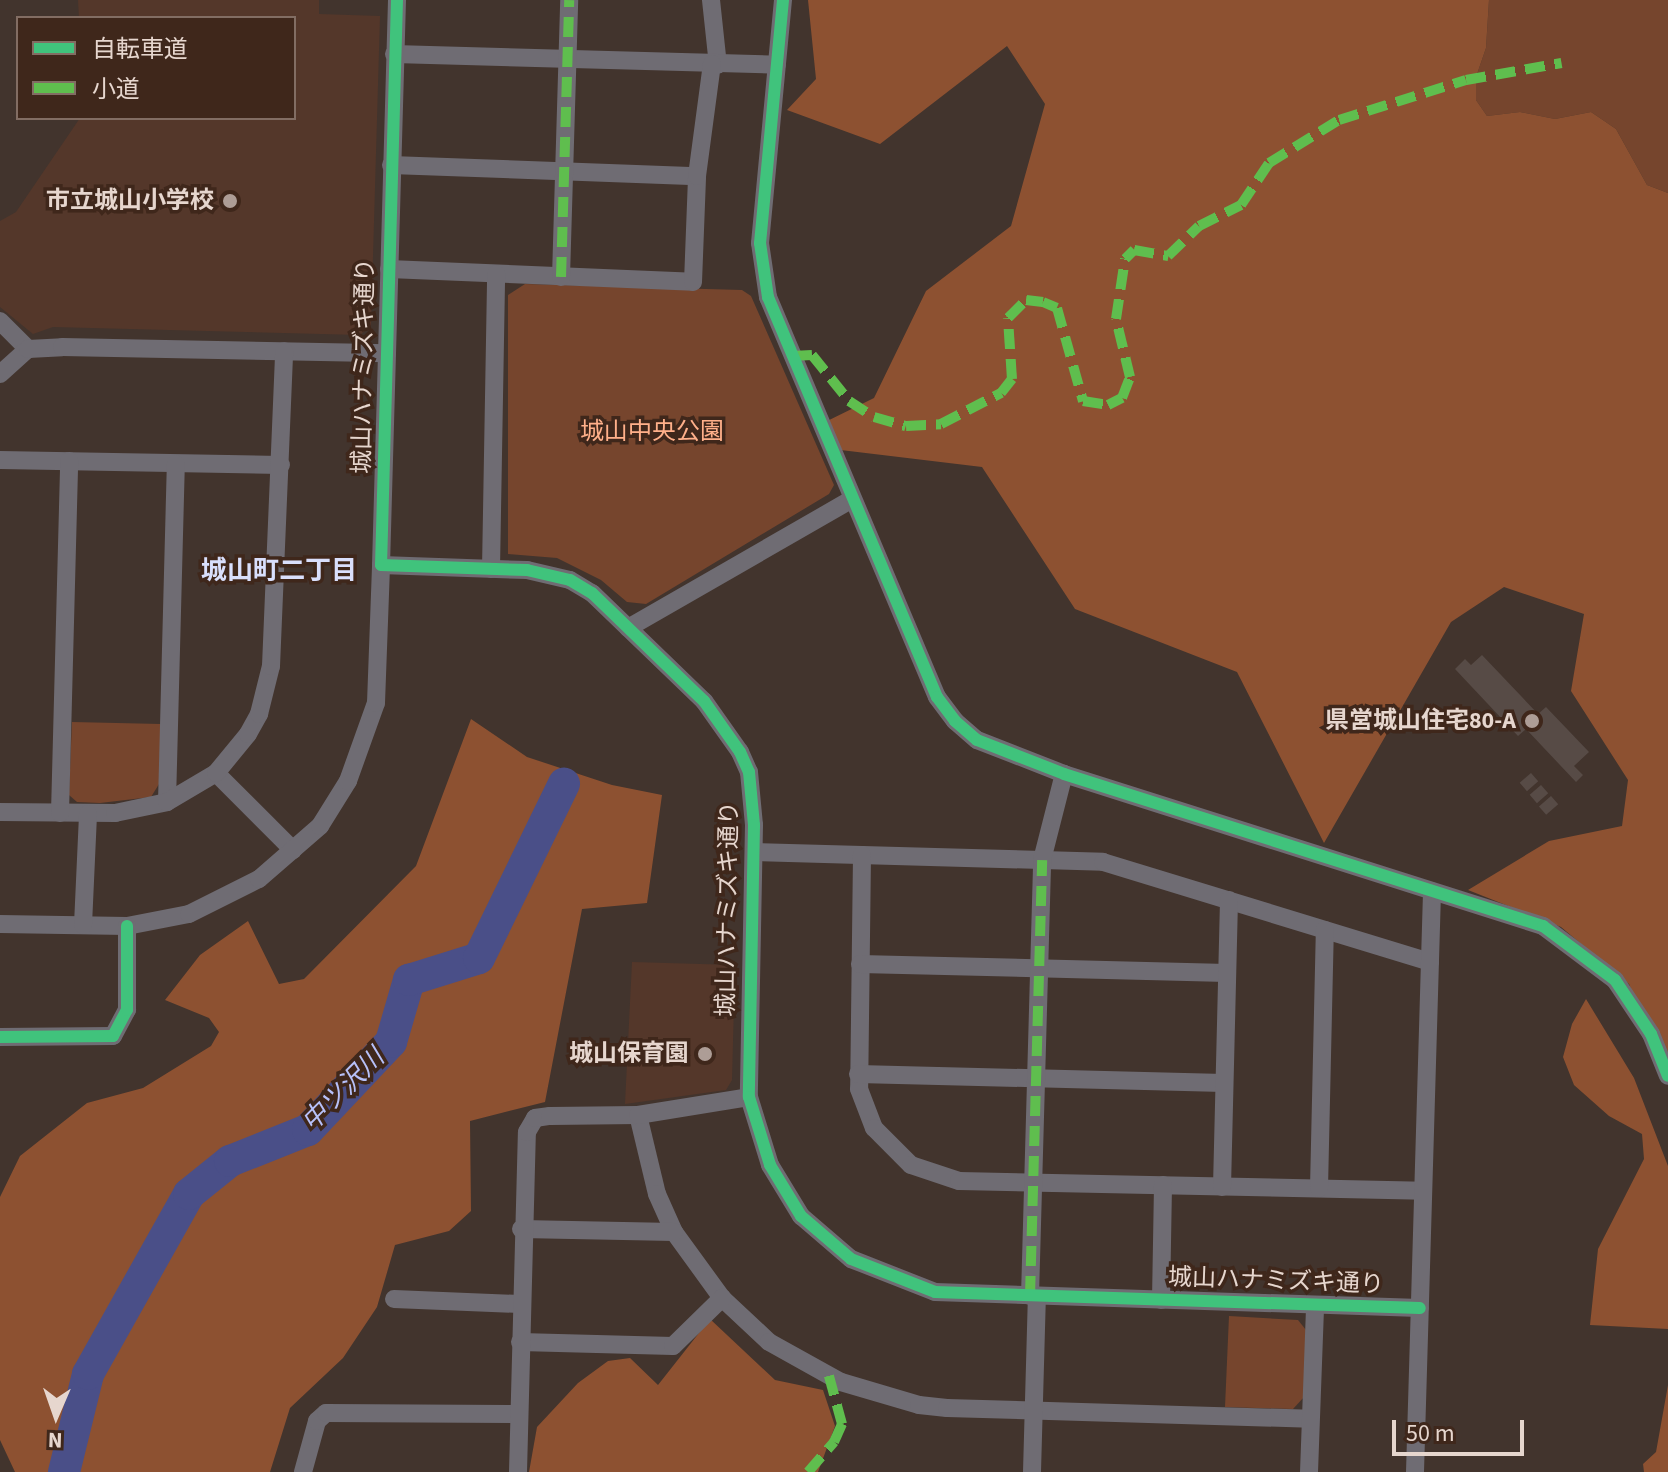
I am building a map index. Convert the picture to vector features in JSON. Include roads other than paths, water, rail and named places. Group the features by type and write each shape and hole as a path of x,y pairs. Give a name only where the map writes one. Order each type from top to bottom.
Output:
{"street":[{"name":"城山ハナミズキ通り","path":"397,0 381,565 491,569 570,580 592,593 704,701 740,752 753,798 749,1097 759,1137 784,1191 801,1216 851,1259 935,1292 1420,1308"},
{"path":"561,277 569,0"},
{"path":"389,269 693,282 697,176 715,64 711,0"},
{"path":"783,0 760,243 768,297 851,500 937,697 955,721 977,740 1064,774 1543,926 1586,954 1615,980 1644,1023 1668,1076"},
{"path":"394,54 777,65"},
{"path":"391,165 697,176"},
{"path":"491,569 496,274"},
{"path":"0,321 28,349"},
{"path":"0,374 28,349 166,346 387,353"},
{"path":"0,812 88,814 167,802 216,773 248,734 267,687 281,465 284,351"},
{"path":"0,460 281,465"},
{"path":"60,813 69,461"},
{"path":"167,802 176,464"},
{"path":"628,628 851,500"},
{"path":"0,924 127,926 189,914 227,898 293,850 320,826 348,781 376,703 381,565"},
{"path":"216,773 293,850"},
{"path":"1032,1472 1033,1182 1042,860 1064,774"},
{"path":"83,925 88,814"},
{"path":"754,852 1103,862 1430,962"},
{"path":"862,855 858,1074 862,1102 874,1128 911,1165 959,1181 1423,1191"},
{"path":"1415,1472 1432,891"},
{"path":"1222,1187 1229,900"},
{"path":"0,1037 113,1036 127,1010 127,926"},
{"path":"1319,1188 1325,930"},
{"path":"860,964 1227,973"},
{"path":"858,1074 1224,1083"},
{"path":"518,1472 521,1229 527,1132 535,1118 638,1115 749,1097"},
{"path":"638,1115 647,1166 674,1232 722,1298 769,1342 841,1382 919,1405 1310,1419"},
{"path":"1161,1300 1163,1185"},
{"path":"521,1229 674,1232"},
{"path":"520,1342 673,1346 722,1298"},
{"path":"394,1299 520,1304"},
{"path":"1309,1472 1315,1305"},
{"path":"303,1472 317,1421 326,1413 519,1414"}],"waterway":[{"name":"中ツ沢川","path":"64,1472 88,1374 189,1194 230,1161 308,1130 391,1042 409,980 479,958 564,784"}],"place":[{"name":"市立城山小学校","path":"230,201"},
{"name":"県営城山住宅80-A","path":"1532,721"},
{"name":"城山保育園","path":"705,1054"}],"district":[{"name":"城山町二丁目","path":"279,571"}],"park label":[{"name":"城山中央公園","path":"652,432"}]}
